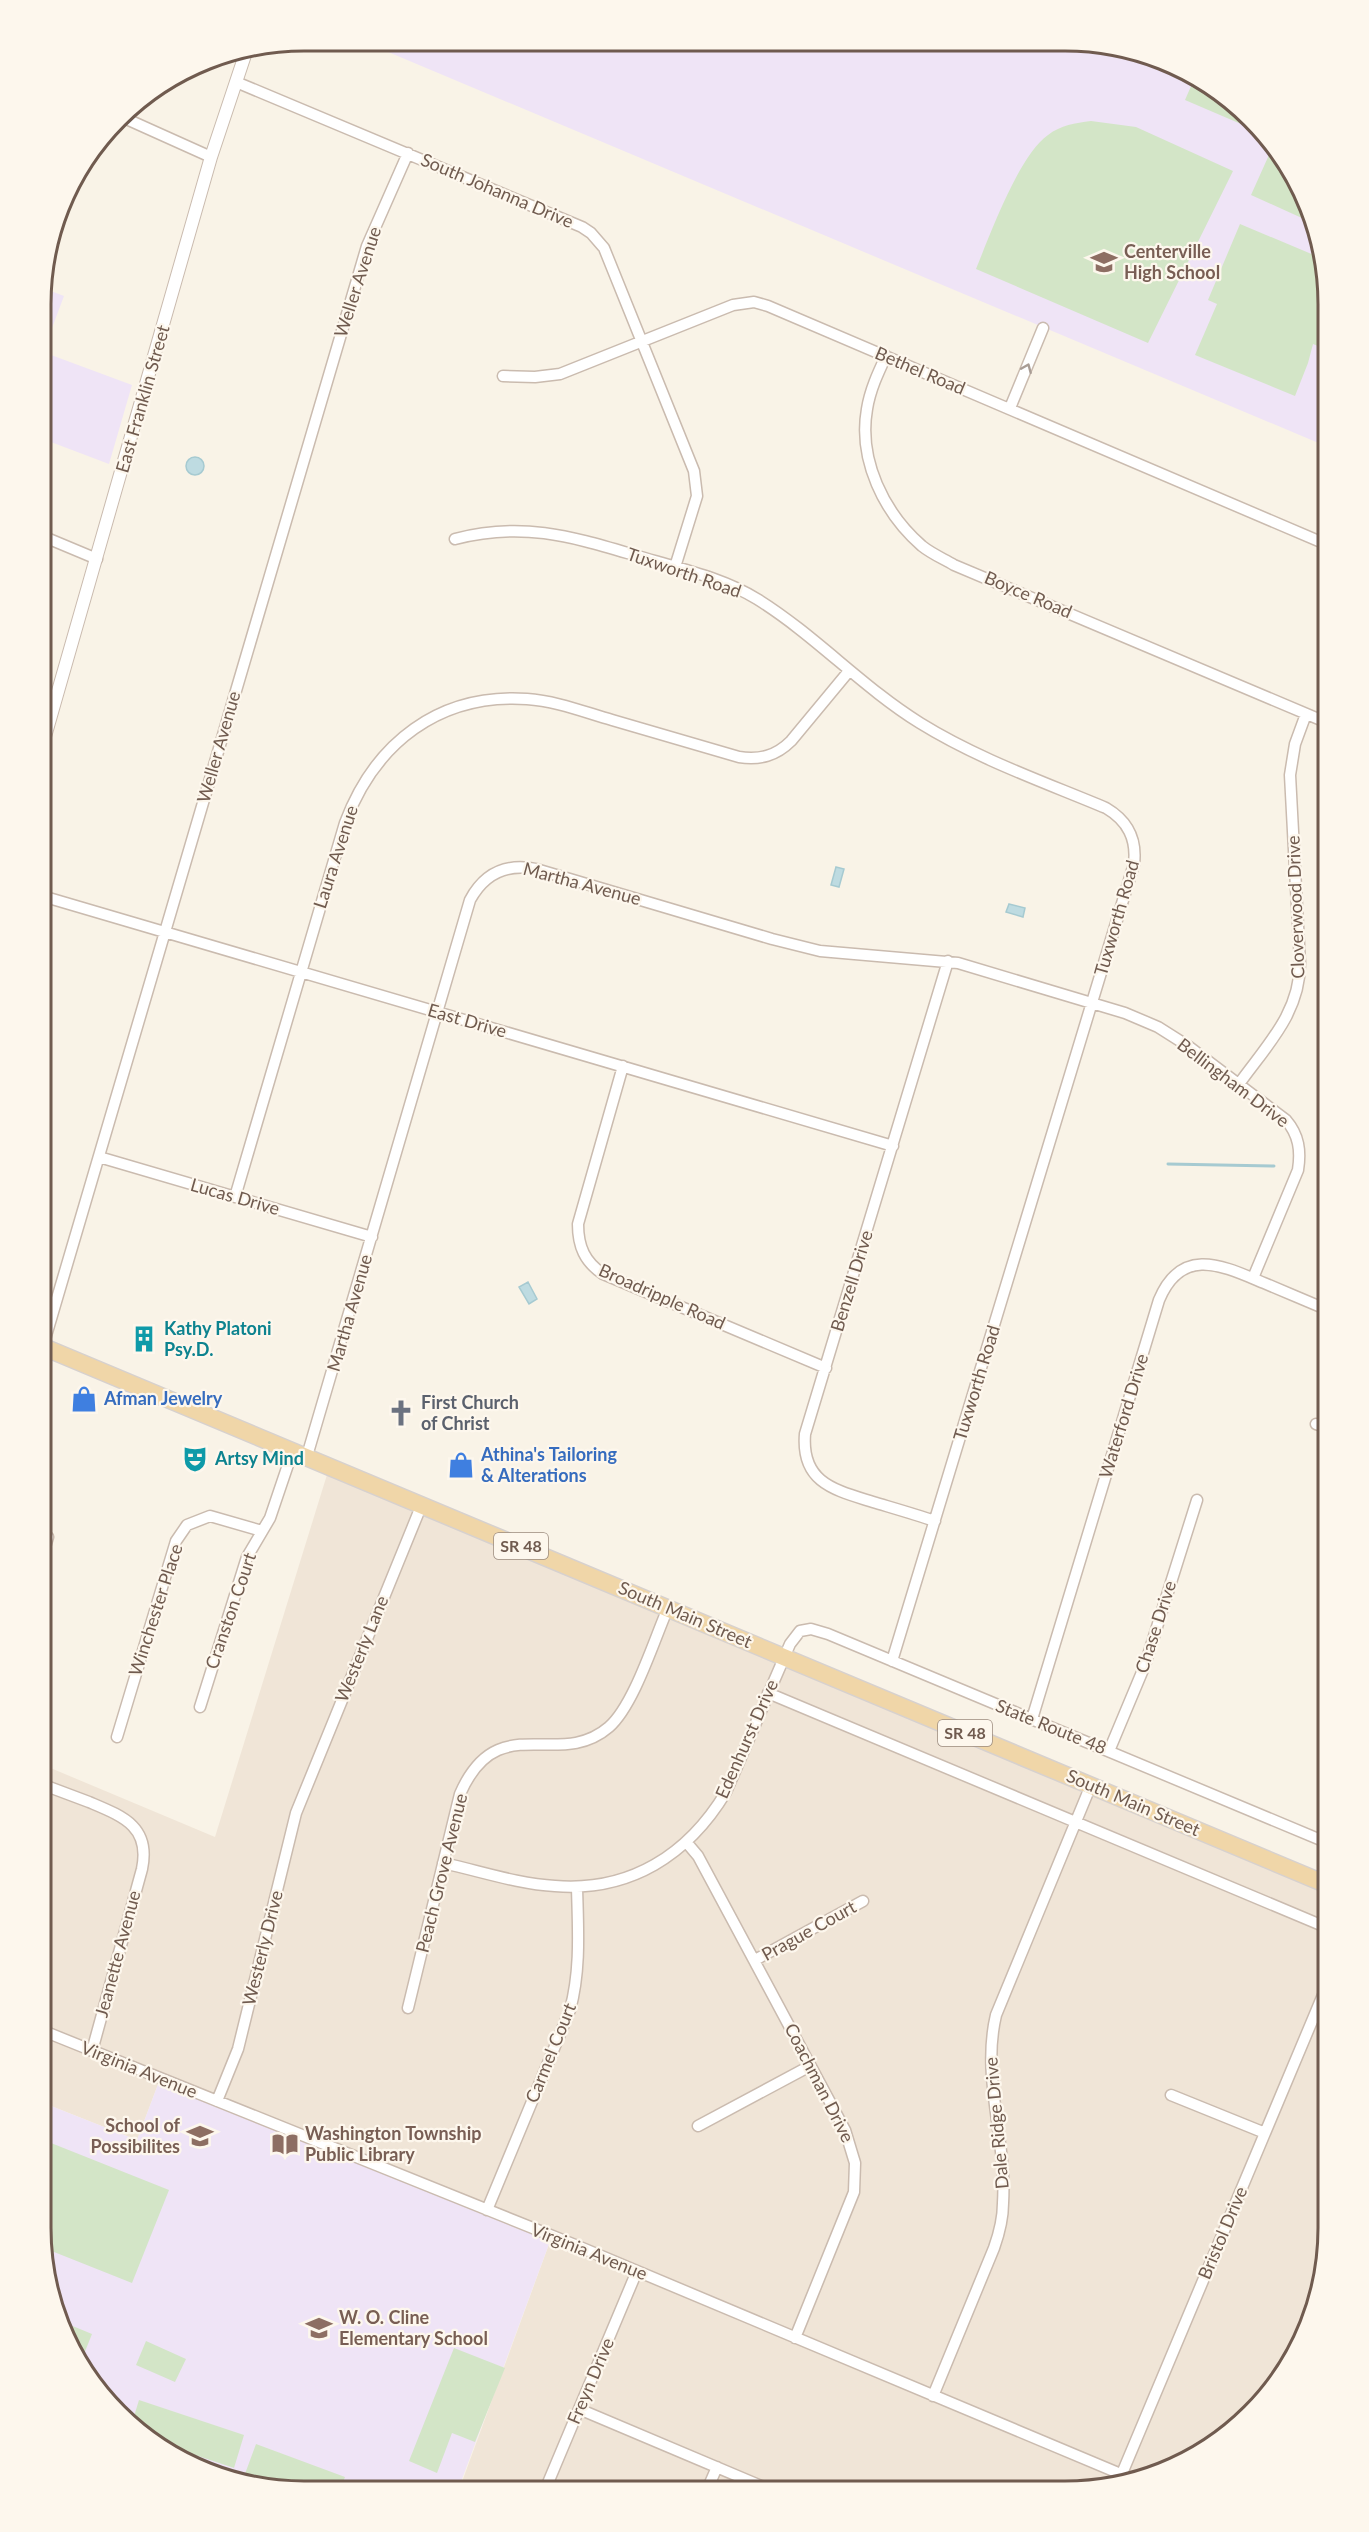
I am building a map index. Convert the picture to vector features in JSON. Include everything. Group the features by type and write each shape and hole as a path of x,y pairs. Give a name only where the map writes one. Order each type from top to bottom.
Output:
{"main road":[{"name":"South Main Street","path":"51,1350 1318,1881"}],"street":[{"name":"East Franklin Street","path":"51,716 211,157 244,59"},
{"name":"South Johanna Drive","path":"236,82 582,227 591,233 604,248 696,482 694,506 675,567"},
{"path":"130,121 211,157"},
{"name":"Weller Avenue","path":"51,1316 366,246 408,153"},
{"name":"Bethel Road","path":"503,376 541,377 560,374 733,305 754,302 1010,408 1318,541"},
{"path":"1010,408 1043,328"},
{"name":"Boyce Road","path":"886,356 871,393 867,410 866,441 869,459 876,483 892,513 922,546 954,565 1318,719"},
{"name":"Tuxworth Road","path":"455,539 489,532 544,532 567,536 715,579 756,598 776,611 899,710 945,738 1106,808 1124,821 1134,841 1134,864 1093,1003 892,1661"},
{"path":"51,540 97,559"},
{"name":"Laura Avenue","path":"235,1197 345,823 360,788 385,753 400,739 430,718 465,704 494,699 530,699 553,703 752,759 764,758 784,748 849,671"},
{"name":"Cloverwood Drive","path":"1239,1084 1286,1020 1298,991 1300,963 1290,775 1295,744 1306,714"},
{"name":"Martha Avenue","path":"300,1453 372,1237 475,892 492,874 515,866 536,869 820,951 948,961 981,968 1093,1003"},
{"name":"East Drive","path":"51,899 893,1146"},
{"name":"Benzell Drive","path":"935,1521 839,1491 823,1483 814,1474 806,1455 805,1434 948,961"},
{"name":"Bellingham Drive","path":"1093,1003 1158,1027 1239,1084 1292,1127 1299,1146 1298,1170 1253,1278"},
{"name":"Broadripple Road","path":"623,1066 578,1224 578,1237 585,1258 603,1274 825,1368"},
{"name":"Lucas Drive","path":"99,1157 372,1237"},
{"name":"Waterford Drive","path":"1032,1719 1163,1289 1178,1272 1198,1264 1222,1265 1318,1306"},
{"name":"Cranston Court","path":"200,1707 247,1557 270,1518 300,1453"},
{"name":"Chase Drive","path":"1109,1751 1145,1665 1197,1500"},
{"name":"Westerly Lane","path":"303,1793 422,1504"},
{"name":"Winchester Place","path":"117,1737 176,1541 187,1525 210,1516 262,1531"},
{"name":"Peach Grove Avenue","path":"408,2008 460,1794 474,1769 487,1757 504,1748 532,1743 560,1746 576,1744 588,1740 609,1727 627,1704 668,1608"},
{"name":"State Route 48","path":"784,1657 794,1637 800,1631 811,1629 1318,1840"},
{"name":"Edenhurst Drive","path":"443,1863 537,1884 577,1887 607,1883 633,1876 654,1866 687,1842 714,1812 726,1792 784,1657"},
{"path":"768,1693 1318,1924"},
{"name":"Dale Ridge Drive","path":"933,2396 994,2248 1000,2228 1004,2189 990,2052 996,2015 1091,1785"},
{"name":"Jeanette Avenue","path":"51,1788 121,1815 128,1820 140,1836 144,1858 92,2051"},
{"name":"Westerly Drive","path":"217,2101 238,2049 303,1793"},
{"name":"Coachman Drive","path":"687,1842 698,1856 755,1960 849,2139 855,2163 856,2179 847,2214 795,2338"},
{"name":"Carmel Court","path":"487,2210 575,1993 579,1953 577,1887"},
{"name":"Prague Court","path":"755,1960 863,1901"},
{"name":"Bristol Drive","path":"1122,2474 1318,2007"},
{"name":"Virginia Avenue","path":"51,2034 637,2271 1115,2476"},
{"path":"698,2126 810,2066"},
{"path":"1171,2095 1265,2133"},
{"name":"Freyn Drive","path":"549,2481 637,2271"},
{"path":"579,2409 750,2481"},
{"path":"711,2481 717,2467"}],"shaded area":[{"name":"Centerville High School","path":"386,51 1065,51 1114,56 1162,70 1219,103 1244,125 1266,150 1299,207 1316,271 1318,443"},
{"path":"52,291 64,296 51,331"},
{"path":"51,355 132,385 109,464 51,442"},
{"path":"330,1465 1318,1885 1318,2228 1313,2277 1299,2325 1266,2382 1244,2407 1219,2429 1162,2462 1098,2479 1065,2481 462,2481 552,2236 160,2079 137,2140 51,2106 51,1768 215,1837"},
{"path":"160,2079 552,2236 461,2481 304,2481 255,2476 223,2468 192,2455 150,2429 125,2407 103,2382 77,2340 64,2309 56,2277 51,2228 51,2106 137,2140"}],"green space":[{"path":"1191,85 1219,103 1244,125 1185,100"},
{"path":"1091,121 1136,127 1233,171 1148,343 976,269 1006,197 1037,145 1058,129"},
{"path":"1269,155 1292,192 1303,219 1251,195"},
{"path":"1240,224 1313,255 1318,304 1318,346 1313,344 1295,396 1195,355 1217,304 1208,300"},
{"path":"51,2143 169,2190 132,2283 52,2251"},
{"path":"70,2325 92,2334 84,2353"},
{"path":"146,2341 186,2359 175,2382 136,2365"},
{"path":"454,2348 505,2368 475,2442 452,2433 437,2473 409,2461"},
{"path":"139,2400 244,2435 234,2468 188,2453 150,2429 134,2415"},
{"path":"256,2444 345,2477 343,2481 304,2481 271,2479 245,2474"}],"water":[{"path":"195,457 201,460 204,466 201,472 195,475 189,472 186,466 189,460"},
{"path":"836,867 844,869 839,887 831,885"},
{"path":"1009,904 1025,908 1023,917 1006,912"},
{"path":"528,1282 537,1299 529,1304 519,1287"}],"waterway":[{"path":"1168,1164 1274,1166"}],"place":[{"name":"Centerville High School","path":"1104,262"},
{"name":"Kathy Platoni Psy.D.","path":"144,1339"},
{"name":"Afman Jewelry","path":"84,1399"},
{"name":"First Church of Christ","path":"401,1413"},
{"name":"Artsy Mind","path":"195,1459"},
{"name":"Athina's Tailoring & Alterations","path":"461,1465"},
{"name":"School of Possibilites","path":"200,2136"},
{"name":"Washington Township Public Library","path":"285,2144"},
{"name":"W. O. Cline Elementary School","path":"319,2328"}]}
